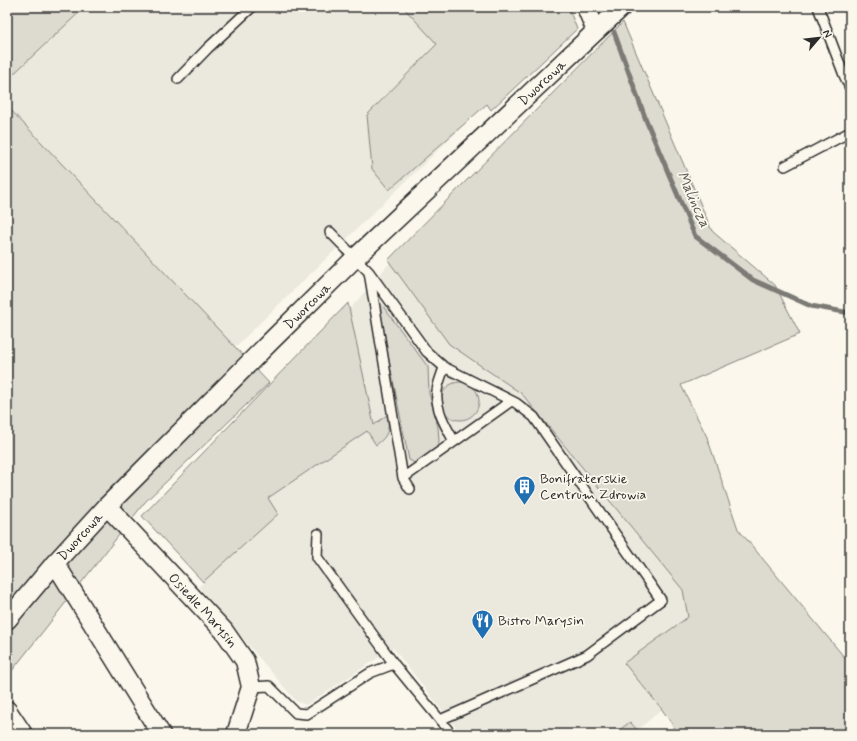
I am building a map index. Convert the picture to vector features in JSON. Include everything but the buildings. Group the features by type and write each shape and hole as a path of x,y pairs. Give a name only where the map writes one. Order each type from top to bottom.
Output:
{"street":[{"path":"586,7 596,31"},
{"name":"Dworcowa","path":"7,620 55,563 107,506 355,258 622,7"},
{"name":"Osiedle Marysin","path":"107,506 224,632 245,661 250,687 236,734"},
{"path":"55,563 162,734"},
{"path":"7,710 23,734"}],"lane":[{"path":"178,78 252,7"},
{"path":"818,7 850,88"},
{"path":"784,166 850,132"},
{"path":"330,232 369,272 427,352 444,367 516,403 534,417 661,600 587,655 440,720"},
{"path":"369,272 403,478 410,489"},
{"path":"444,367 437,393 438,407 445,426 454,441"},
{"path":"403,478 511,401"},
{"path":"318,534 318,556 394,664 451,734"},
{"path":"250,687 269,686 296,713 307,714 370,673 394,664"}],"shaded area":[{"path":"7,7 85,7 7,80"},
{"path":"79,7 410,7 498,92 230,352 7,142 7,76"},
{"path":"403,7 568,7 577,29 491,110 487,104 389,190 372,169 367,115 437,44"},
{"path":"623,22 712,231 775,285 800,334 681,385 707,437 738,529 850,664 850,734 666,734 674,727 661,708 624,663 688,617 683,590 522,394 449,344 388,260"},
{"path":"7,106 269,383 145,502 7,677"},
{"path":"394,258 772,638 681,693 633,734 461,734 393,648 306,705 296,701 199,587 266,514 257,500 342,318"},
{"path":"377,301 379,301 428,367 429,393 438,427 439,441 436,449 415,463 409,460"},
{"path":"348,303 374,425 387,415 388,429 386,436 376,445 367,431 268,498 278,514 203,582 142,516"},
{"path":"456,382 464,382 471,385 476,390 479,401 476,412 471,417 464,420 456,420 449,417 444,412 441,405 441,397 444,390 449,385"},
{"path":"630,722 641,734 614,734"}],"waterway":[{"name":"Malincza","path":"614,32 646,120 695,236 753,280 811,306 850,313"}],"place":[{"name":"Bonifraterskie Centrum Zdrowia","path":"524,506"},
{"name":"Bistro Marysin","path":"483,640"}]}
